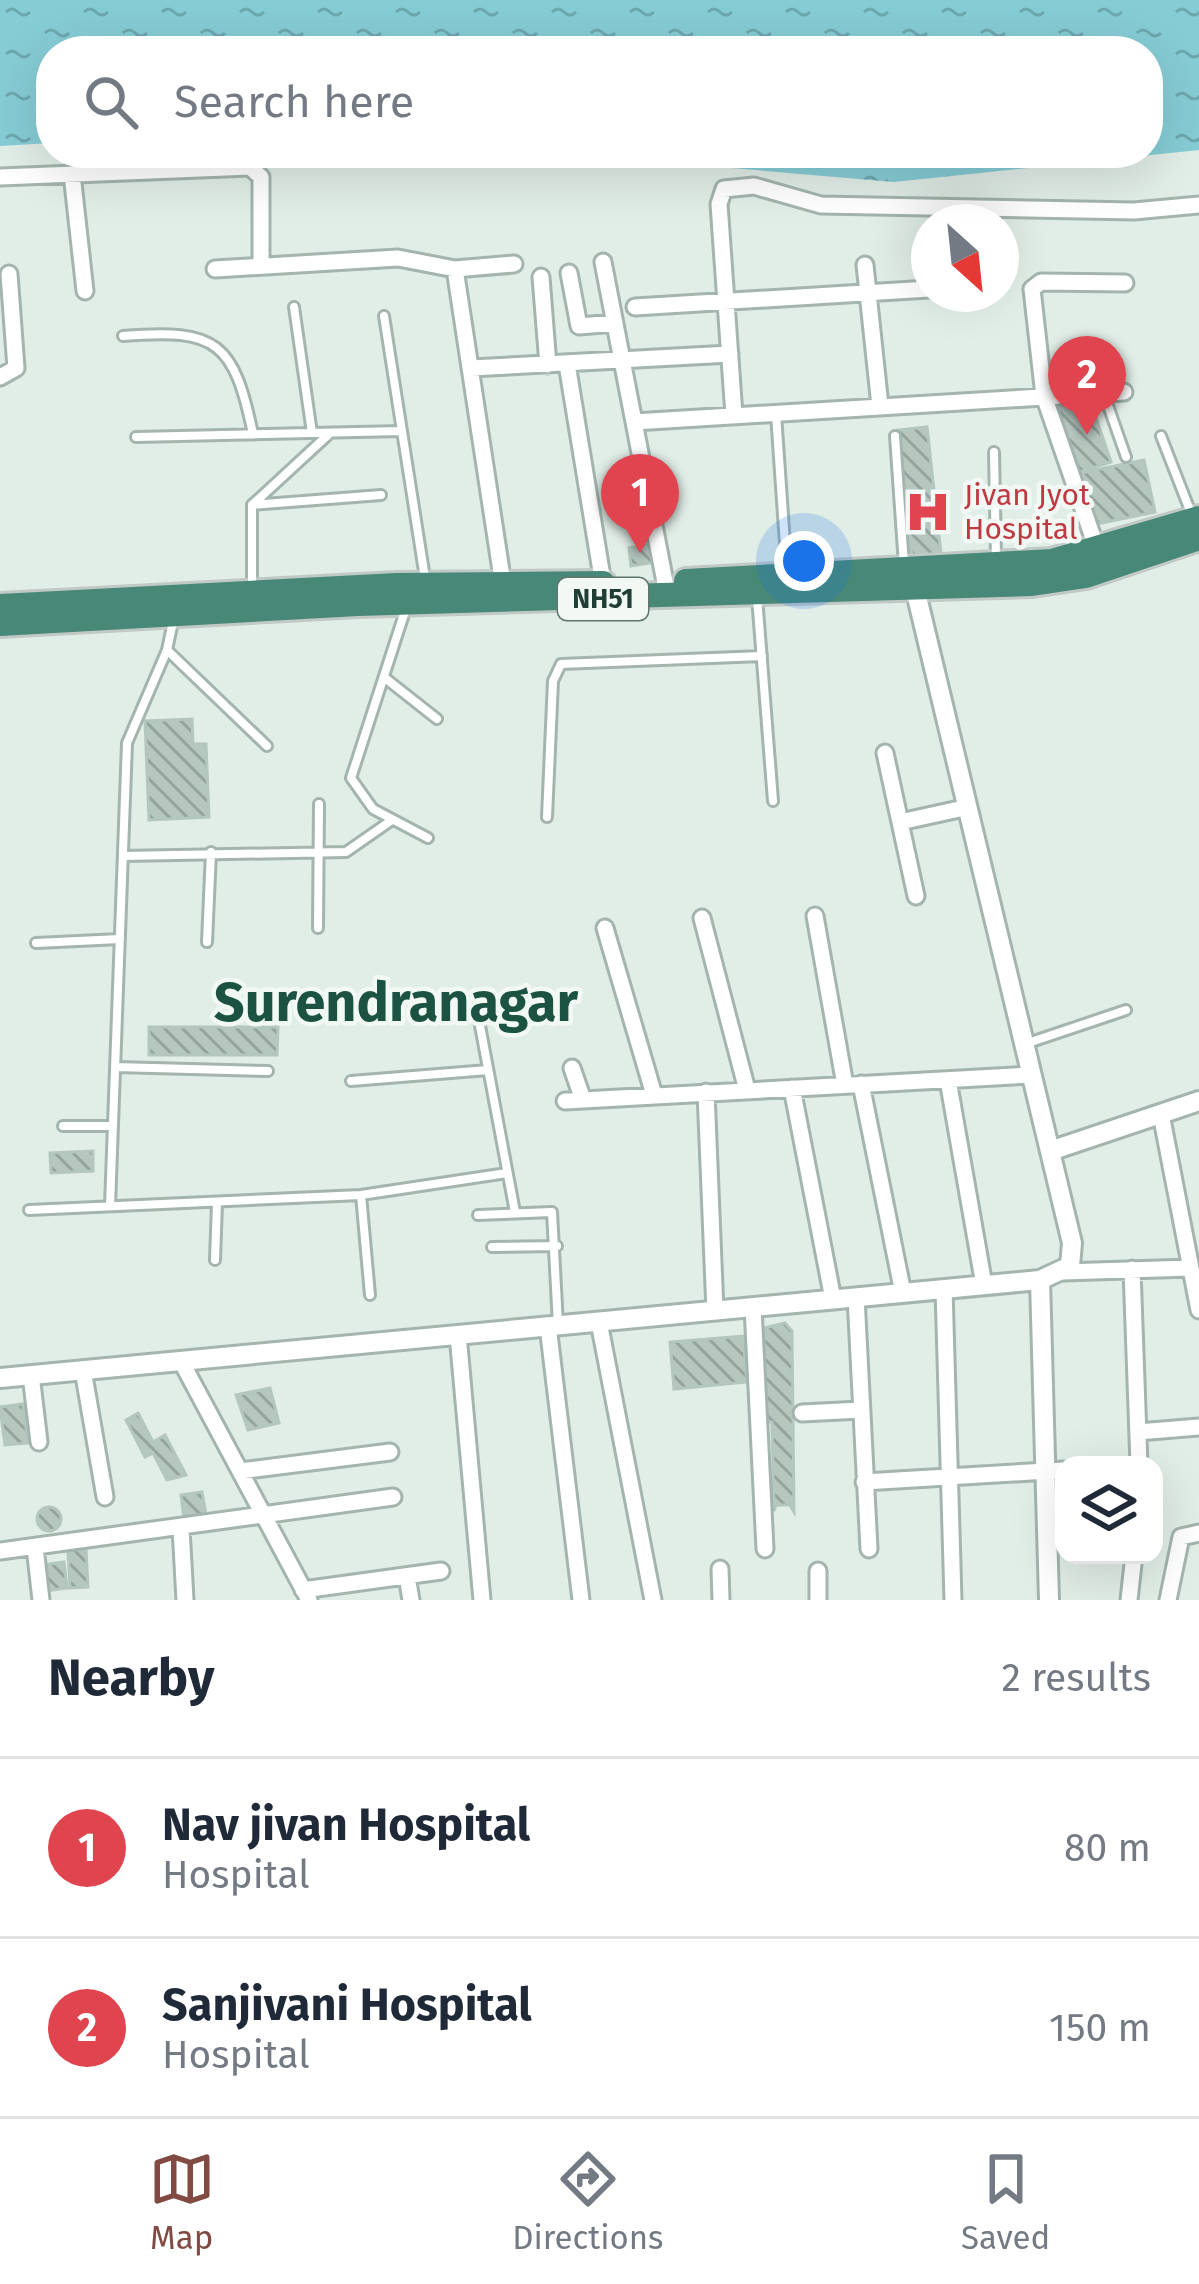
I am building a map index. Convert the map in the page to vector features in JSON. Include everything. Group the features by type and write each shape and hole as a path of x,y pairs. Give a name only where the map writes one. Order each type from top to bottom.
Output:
{"highway":[{"name":"NH51","path":"0,606 253,591 420,597 756,596 1098,552 1197,526"},
{"name":"NH51","path":"0,624 420,597 502,584 1086,576 1197,526"}],"street":[{"path":"0,177 216,168"},
{"path":"244,168 257,171 261,266"},
{"path":"72,174 85,290"},
{"path":"734,415 719,204 724,189 737,185 821,205 1134,211 1199,205"},
{"path":"215,269 398,258 455,269 514,264"},
{"path":"603,262 665,582"},
{"path":"865,265 880,406"},
{"path":"455,269 502,584"},
{"path":"569,273 579,326 615,323"},
{"path":"0,377 16,368 9,274"},
{"path":"542,277 548,364"},
{"path":"1098,552 1044,396 1032,289 1042,282 1125,283"},
{"path":"634,307 911,290"},
{"path":"471,368 730,354"},
{"path":"567,364 603,583"},
{"path":"634,422 1124,392"},
{"path":"910,578 1072,1243 1070,1266 1063,1272"},
{"path":"885,753 916,896"},
{"path":"900,822 964,808"},
{"path":"815,916 903,1293"},
{"path":"702,918 747,1090"},
{"path":"605,928 654,1095"},
{"path":"572,1069 583,1100"},
{"path":"565,1101 1031,1076"},
{"path":"948,1080 984,1285"},
{"path":"791,1088 833,1299"},
{"path":"706,1092 715,1310"},
{"path":"1050,1151 1199,1101"},
{"path":"1161,1114 1192,1239 1191,1268 1199,1310"},
{"path":"0,1378 1040,1280 1063,1272 1191,1268"},
{"path":"1132,1269 1139,1456"},
{"path":"864,1482 1055,1470 1040,1280"},
{"path":"944,1289 953,1600"},
{"path":"856,1297 868,1549"},
{"path":"753,1307 765,1549"},
{"path":"598,1322 652,1600"},
{"path":"553,1326 581,1600"},
{"path":"458,1335 482,1600"},
{"path":"181,1361 306,1595 441,1570"},
{"path":"83,1370 105,1497"},
{"path":"31,1375 39,1442"},
{"path":"802,1413 861,1410"},
{"path":"1138,1432 1199,1427"},
{"path":"240,1471 390,1451"},
{"path":"0,1551 393,1497"},
{"path":"181,1528 185,1600"},
{"path":"1168,1600 1181,1537 1199,1533"},
{"path":"34,1547 41,1600"},
{"path":"1049,1600 1055,1555"},
{"path":"1129,1600 1133,1564"},
{"path":"720,1569 721,1600"},
{"path":"818,1571 818,1600"},
{"path":"407,1576 411,1600"}],"lane":[{"path":"294,308 312,433"},
{"path":"384,316 420,597 385,678 351,778 362,800 428,838"},
{"path":"123,336 193,334 225,352 241,377 254,434"},
{"path":"1104,393 1126,457"},
{"path":"776,413 787,577"},
{"path":"136,437 402,431"},
{"path":"253,591 248,522 252,505 330,433"},
{"path":"896,436 910,578"},
{"path":"1161,436 1197,526"},
{"path":"994,452 996,567"},
{"path":"252,505 381,495"},
{"path":"756,596 773,802"},
{"path":"110,1206 127,743 167,650 174,616"},
{"path":"167,650 267,746"},
{"path":"547,817 553,681 561,664 761,656"},
{"path":"385,678 437,719"},
{"path":"317,928 319,804"},
{"path":"123,856 359,847 392,820"},
{"path":"207,942 211,852"},
{"path":"36,943 120,939"},
{"path":"1023,1044 1126,1010"},
{"path":"478,1015 514,1212"},
{"path":"115,1067 268,1071"},
{"path":"351,1082 488,1070"},
{"path":"63,1126 113,1126"},
{"path":"29,1210 361,1196 507,1172"},
{"path":"361,1196 370,1295"},
{"path":"215,1260 217,1203"},
{"path":"478,1215 552,1213 557,1246 553,1326"},
{"path":"492,1247 557,1246"}],"water":[{"path":"0,0 1199,0 1199,150 1163,154 1163,36 36,36 36,144 0,146"},
{"path":"731,168 1027,168 894,182"}],"building":[{"path":"1091,403 1111,462 1076,473 1052,404"},
{"path":"927,427 941,554 912,557 898,430"},
{"path":"1144,460 1155,512 1092,525 1081,473"},
{"path":"652,544 655,562 631,566 629,548"},
{"path":"192,719 193,744 206,744 209,817 149,820 145,721"},
{"path":"149,1027 278,1027 277,1055 149,1055"},
{"path":"93,1151 93,1171 51,1173 50,1153"},
{"path":"785,1323 792,1331 794,1512 790,1505 776,1505 774,1511 772,1422 767,1422 763,1379 764,1328"},
{"path":"743,1336 747,1382 674,1389 670,1342"},
{"path":"270,1388 279,1423 248,1430 236,1395"},
{"path":"23,1404 28,1443 5,1445 0,1407"},
{"path":"138,1413 153,1442 165,1435 186,1475 167,1480 153,1453 145,1457 126,1420"},
{"path":"202,1492 206,1515 184,1518 181,1495"},
{"path":"49,1507 58,1510 58,1528 49,1531 40,1528 37,1519 40,1510"},
{"path":"86,1549 88,1587 70,1588 68,1550"},
{"path":"64,1562 67,1588 45,1591 42,1565"}],"place":[{"name":"Sanjivani Hospital","path":"1087,435"},
{"name":"Jivan Jyot Hospital","path":"928,512"},
{"name":"Nav jivan Hospital","path":"640,553"}],"district":[{"name":"Surendranagar","path":"396,1002"}]}
